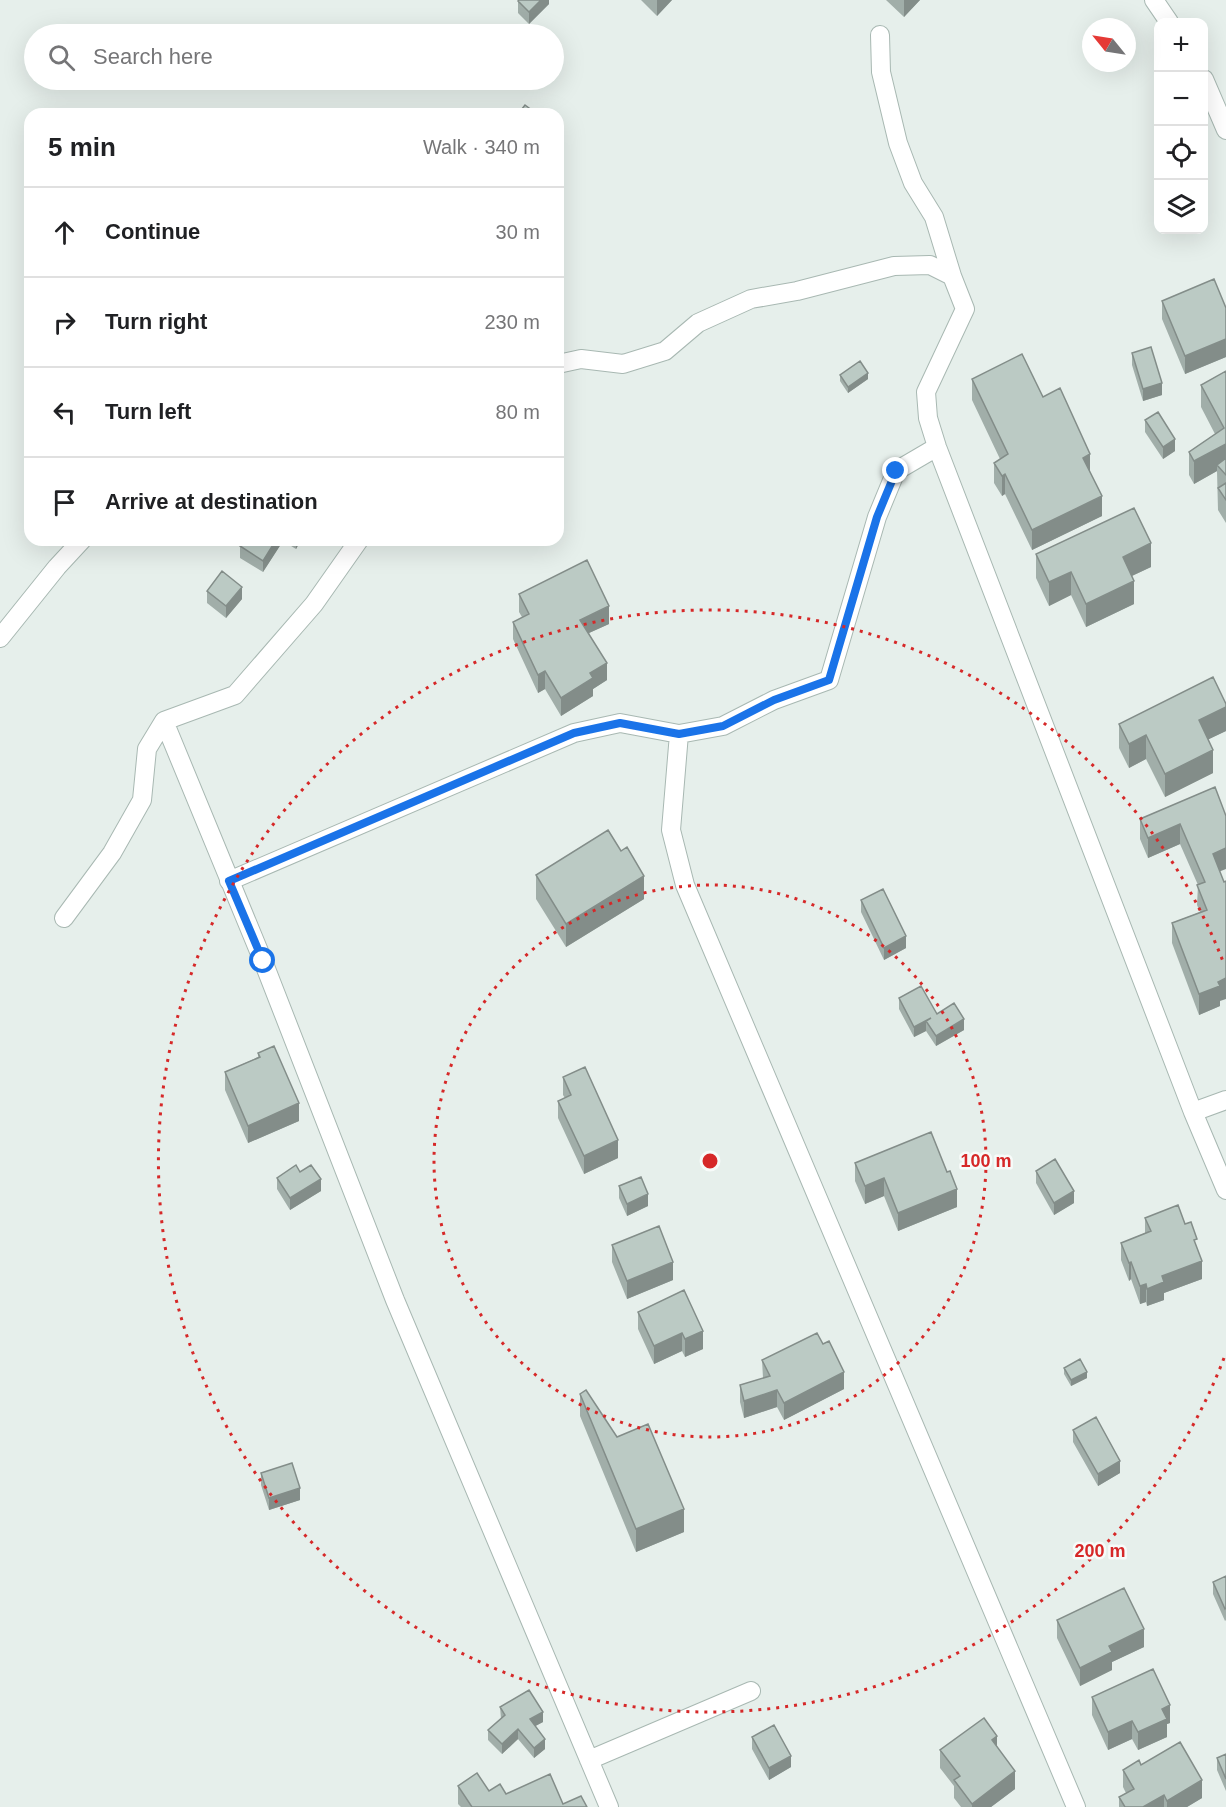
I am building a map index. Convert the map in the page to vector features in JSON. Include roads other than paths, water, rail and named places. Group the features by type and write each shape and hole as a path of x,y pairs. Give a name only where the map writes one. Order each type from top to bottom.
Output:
{"street":[{"path":"1154,0 1166,18"},
{"path":"880,35 881,72 898,143 913,183 934,217 965,309 926,392 928,418 937,447 1193,1112 1226,1190"},
{"path":"1208,90 1226,130"},
{"path":"564,363 580,359 623,364 664,351 698,323 751,299 797,291 894,266 930,265 952,276"},
{"path":"229,881 574,733 620,723 679,734 723,726 774,700 829,680 877,517 896,471 937,447"},
{"path":"0,638 76,546"},
{"path":"64,918 112,854 142,800 147,749 164,721 236,695 314,604 355,546"},
{"path":"164,721 263,961 395,1300 609,1807"},
{"path":"679,734 671,830 685,885 1076,1807"},
{"path":"1193,1112 1226,1100"},
{"path":"589,1760 751,1690"}]}
